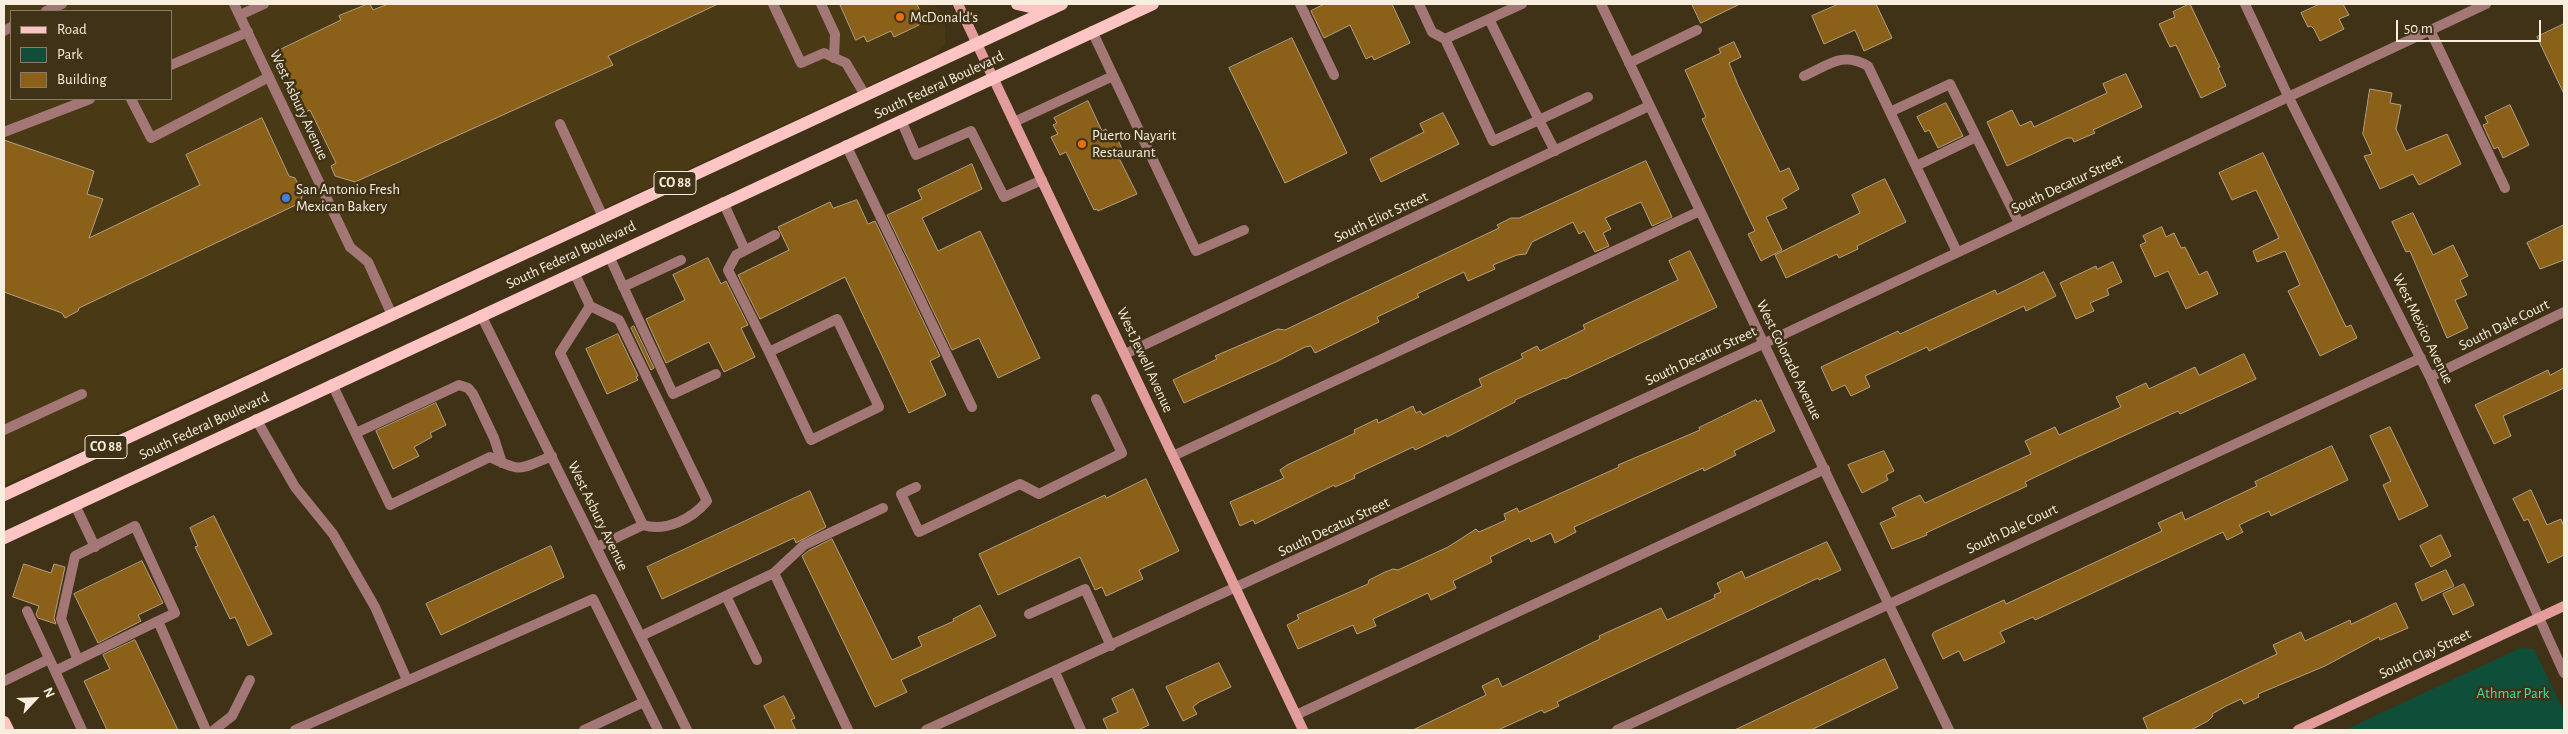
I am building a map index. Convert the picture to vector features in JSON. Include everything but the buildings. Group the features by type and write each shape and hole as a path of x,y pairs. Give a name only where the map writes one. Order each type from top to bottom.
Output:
{"main road":[{"path":"1017,4 1030,7 1059,5"},
{"name":"South Federal Boulevard","path":"4,538 481,314 1153,4"},
{"name":"South Federal Boulevard","path":"4,495 1059,5"}],"street":[{"path":"48,10 62,4"},
{"name":"West Asbury Avenue","path":"234,4 350,247 368,262 392,315"},
{"path":"240,15 264,4"},
{"path":"773,4 802,63 824,53 846,63 865,95"},
{"path":"821,4 835,34 834,58"},
{"name":"West Jewell Avenue","path":"958,4 1304,730"},
{"path":"1300,4 1334,75"},
{"path":"1419,4 1432,32 1445,39 1493,141 1588,97"},
{"path":"1445,39 1522,4"},
{"name":"West Colorado Avenue","path":"1601,4 1950,730"},
{"name":"West Mexico Avenue","path":"2244,4 2288,96 2421,358 2564,673"},
{"name":"South Decatur Street","path":"926,730 1765,343 2486,4"},
{"path":"1489,19 1555,151"},
{"path":"1629,63 1697,30"},
{"path":"2430,30 2505,188"},
{"path":"172,65 248,32"},
{"path":"1092,32 1196,251 1244,230"},
{"path":"1804,76 1842,59 1855,58 1868,66 1957,252"},
{"path":"1014,122 1113,76"},
{"path":"132,100 151,138 269,77"},
{"path":"1890,112 1950,84 2019,223"},
{"path":"4,132 87,100"},
{"name":"South Eliot Street","path":"1125,354 1649,106"},
{"path":"900,120 916,155 971,131 1004,198 1042,180"},
{"path":"560,124 602,217"},
{"path":"1916,166 1976,137"},
{"path":"846,145 972,407"},
{"path":"723,202 745,250"},
{"path":"1174,456 1700,211"},
{"path":"769,352 836,319 879,408 811,440 728,270 736,255 775,235"},
{"path":"609,256 673,394 716,374"},
{"path":"623,287 682,260"},
{"path":"574,272 590,306 619,320 707,501 697,513 681,520 655,529 643,525 597,546"},
{"path":"590,306 560,353 643,525"},
{"name":"South Dale Court","path":"2430,377 2564,312"},
{"name":"West Asbury Avenue","path":"481,314 687,730"},
{"name":"South Dale Court","path":"1617,730 1890,602 2421,358"},
{"path":"332,384 390,504 490,457 512,468 522,468 552,456"},
{"path":"356,432 460,385 468,388 473,394 494,438 502,463"},
{"path":"4,430 82,394"},
{"path":"916,487 901,494 919,532 1020,484 1039,494 1122,453 1096,399"},
{"path":"256,420 295,486 333,534 375,607 407,680"},
{"path":"1296,715 1826,469"},
{"path":"75,505 95,546"},
{"path":"641,636 774,573 804,545 883,508"},
{"path":"55,671 78,660 158,621 175,613 135,526 75,556 61,619 78,660"},
{"path":"774,573 848,730"},
{"path":"1029,614 1085,589 1111,646"},
{"path":"726,596 757,660"},
{"path":"295,730 593,599 658,730"},
{"name":"South Clay Street","path":"2298,730 2564,606"},
{"path":"27,611 82,730"},
{"path":"158,621 206,730"},
{"path":"4,681 49,659"},
{"path":"1055,672 1081,730"},
{"path":"214,730 232,716 250,680"},
{"path":"584,730 644,702"}],"shaded area":[{"path":"4,4 935,4 945,26 945,43 935,55 4,485"}],"green space":[{"name":"Athmar Park","path":"2520,648 2534,649 2564,712 2564,730 2345,730"}],"place":[{"name":"McDonald's","path":"900,17"},
{"name":"Puerto Nayarit Restaurant","path":"1082,144"},
{"name":"San Antonio Fresh Mexican Bakery","path":"286,198"}]}
